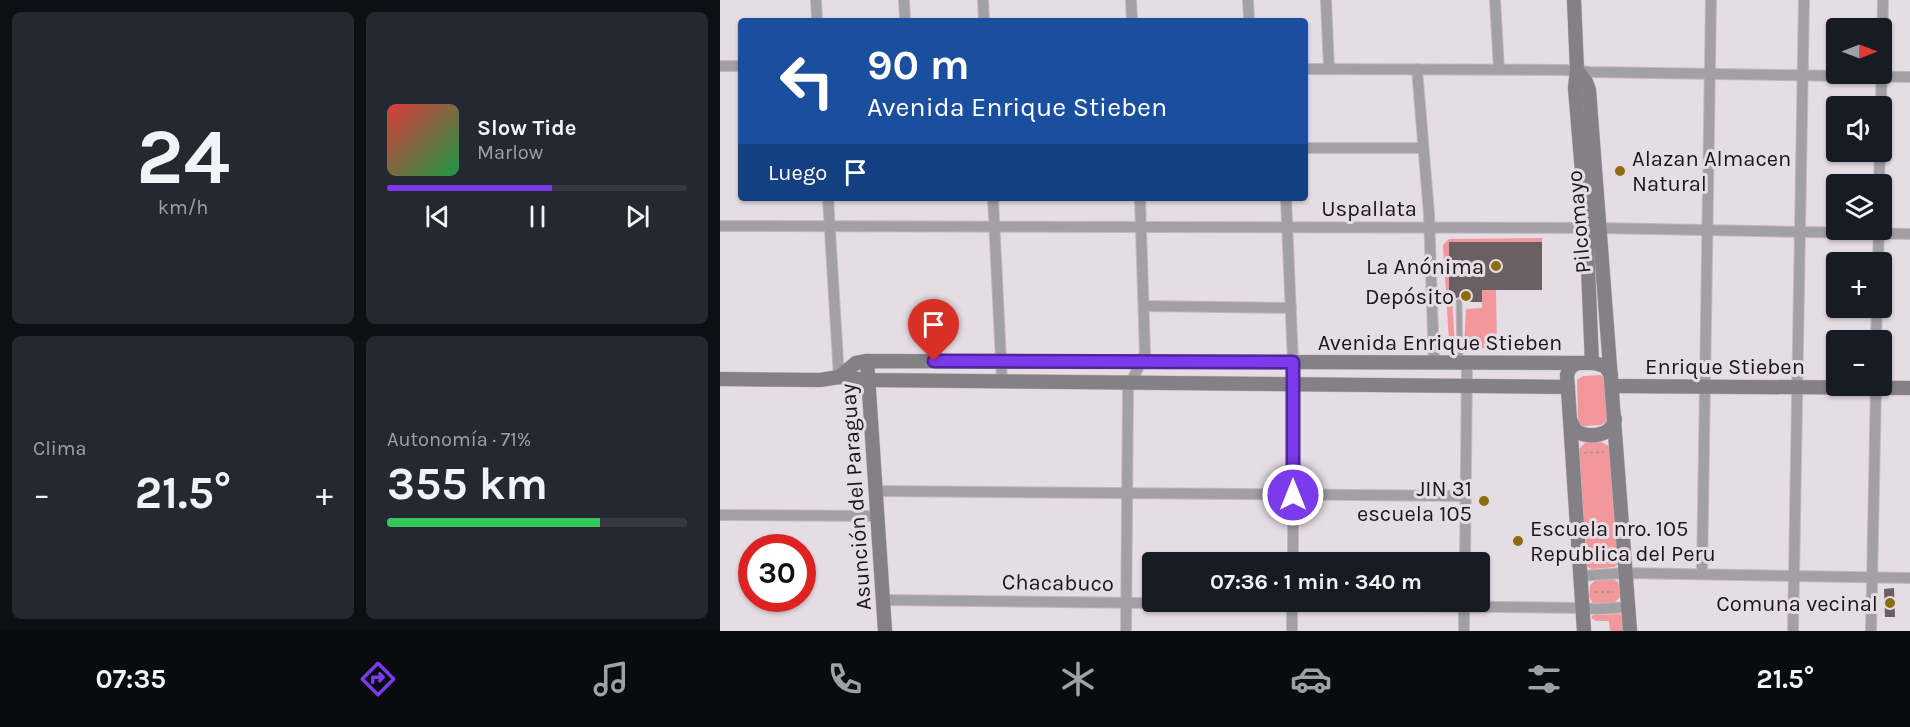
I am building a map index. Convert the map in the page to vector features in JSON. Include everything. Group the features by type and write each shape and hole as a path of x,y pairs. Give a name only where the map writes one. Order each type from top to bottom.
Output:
{"main road":[{"name":"Pilcomayo","path":"1574,0 1577,70 1575,88 1612,380"},
{"name":"Pilcomayo","path":"1585,363 1593,228"},
{"path":"839,377 856,363 867,361"},
{"name":"Avenida Enrique Stieben","path":"867,361 1585,363 1602,365 1612,380"},
{"name":"Asunción del Paraguay","path":"867,361 885,631"},
{"path":"1584,631 1568,368 1585,363"},
{"name":"Avenida Enrique Stieben","path":"720,379 820,380 839,377 868,380 1568,387"},
{"path":"1612,380 1630,631"},
{"name":"Enrique Stieben","path":"1612,380 1705,386 1826,387"},
{"name":"Enrique Stieben","path":"1892,387 1910,388"},
{"path":"1570,420 1574,430 1581,434 1602,434 1612,428 1615,417"}],"street":[{"path":"816,0 817,18"},
{"path":"904,0 905,18"},
{"path":"983,0 984,18"},
{"path":"1131,0 1132,18"},
{"path":"1248,0 1249,18"},
{"path":"1326,0 1329,69"},
{"path":"1495,0 1498,69"},
{"path":"1702,574 1711,0"},
{"path":"1792,631 1804,0"},
{"path":"1883,0 1883,18"},
{"path":"720,66 738,66"},
{"path":"1308,69 1498,69 1826,75"},
{"path":"1417,69 1429,227 1434,363"},
{"path":"1892,76 1910,77"},
{"path":"1308,147 1423,148"},
{"name":"Asunción del Paraguay","path":"828,201 839,377"},
{"path":"993,201 1002,381"},
{"path":"1126,631 1127,392 1129,382 1145,353 1140,201"},
{"path":"1286,201 1293,362 1293,552"},
{"name":"Uspallata","path":"720,226 1429,227 1826,231"},
{"name":"Uspallata","path":"1892,232 1910,234"},
{"path":"1144,306 1291,308"},
{"path":"1464,363 1467,386 1465,552"},
{"path":"1871,631 1876,396"},
{"path":"876,491 1466,496"},
{"path":"720,515 877,516"},
{"path":"1580,576 1626,573 1910,578"},
{"name":"Chacabuco","path":"883,600 1142,603"},
{"name":"Chacabuco","path":"1490,605 1598,609 1628,607"},
{"path":"1292,612 1292,631"},
{"path":"1464,612 1464,631"}],"lane":[{"path":"1459,302 1460,348 1464,363"}],"path":[{"path":"1579,453 1611,452"},
{"path":"1589,591 1621,592"}],"shaded area":[{"path":"1542,238 1542,242 1449,243 1455,348 1449,342 1443,245 1449,239"},
{"path":"1482,290 1496,290 1497,348 1464,348 1466,309 1482,308"},
{"path":"1600,375 1605,378 1607,422 1601,425 1582,426 1578,420 1577,380 1583,376"},
{"path":"1601,442 1609,446 1618,563 1615,567 1592,569 1587,567 1579,449 1585,443"},
{"path":"1611,579 1617,581 1620,588 1619,598 1611,603 1593,603 1589,597 1590,585 1595,581"},
{"path":"1620,614 1623,631 1610,631 1609,621 1596,621 1591,618 1593,615"}],"building":[{"name":"La Anónima","path":"1449,242 1542,242 1542,290 1482,290 1482,302 1464,302 1460,297 1454,302 1449,302"},
{"name":"Comuna vecinal","path":"1894,588 1895,617 1885,617 1884,589"}],"place":[{"name":"Alazan Almacen Natural","path":"1620,171"},
{"name":"La Anónima","path":"1496,266"},
{"name":"Depósito","path":"1466,296"},
{"name":"JIN 31 escuela 105","path":"1484,501"},
{"name":"Escuela nro. 105 Republica del Peru","path":"1518,541"},
{"name":"Comuna vecinal","path":"1890,603"}],"route":[{"path":"934,361 1293,362 1293,495"}]}
